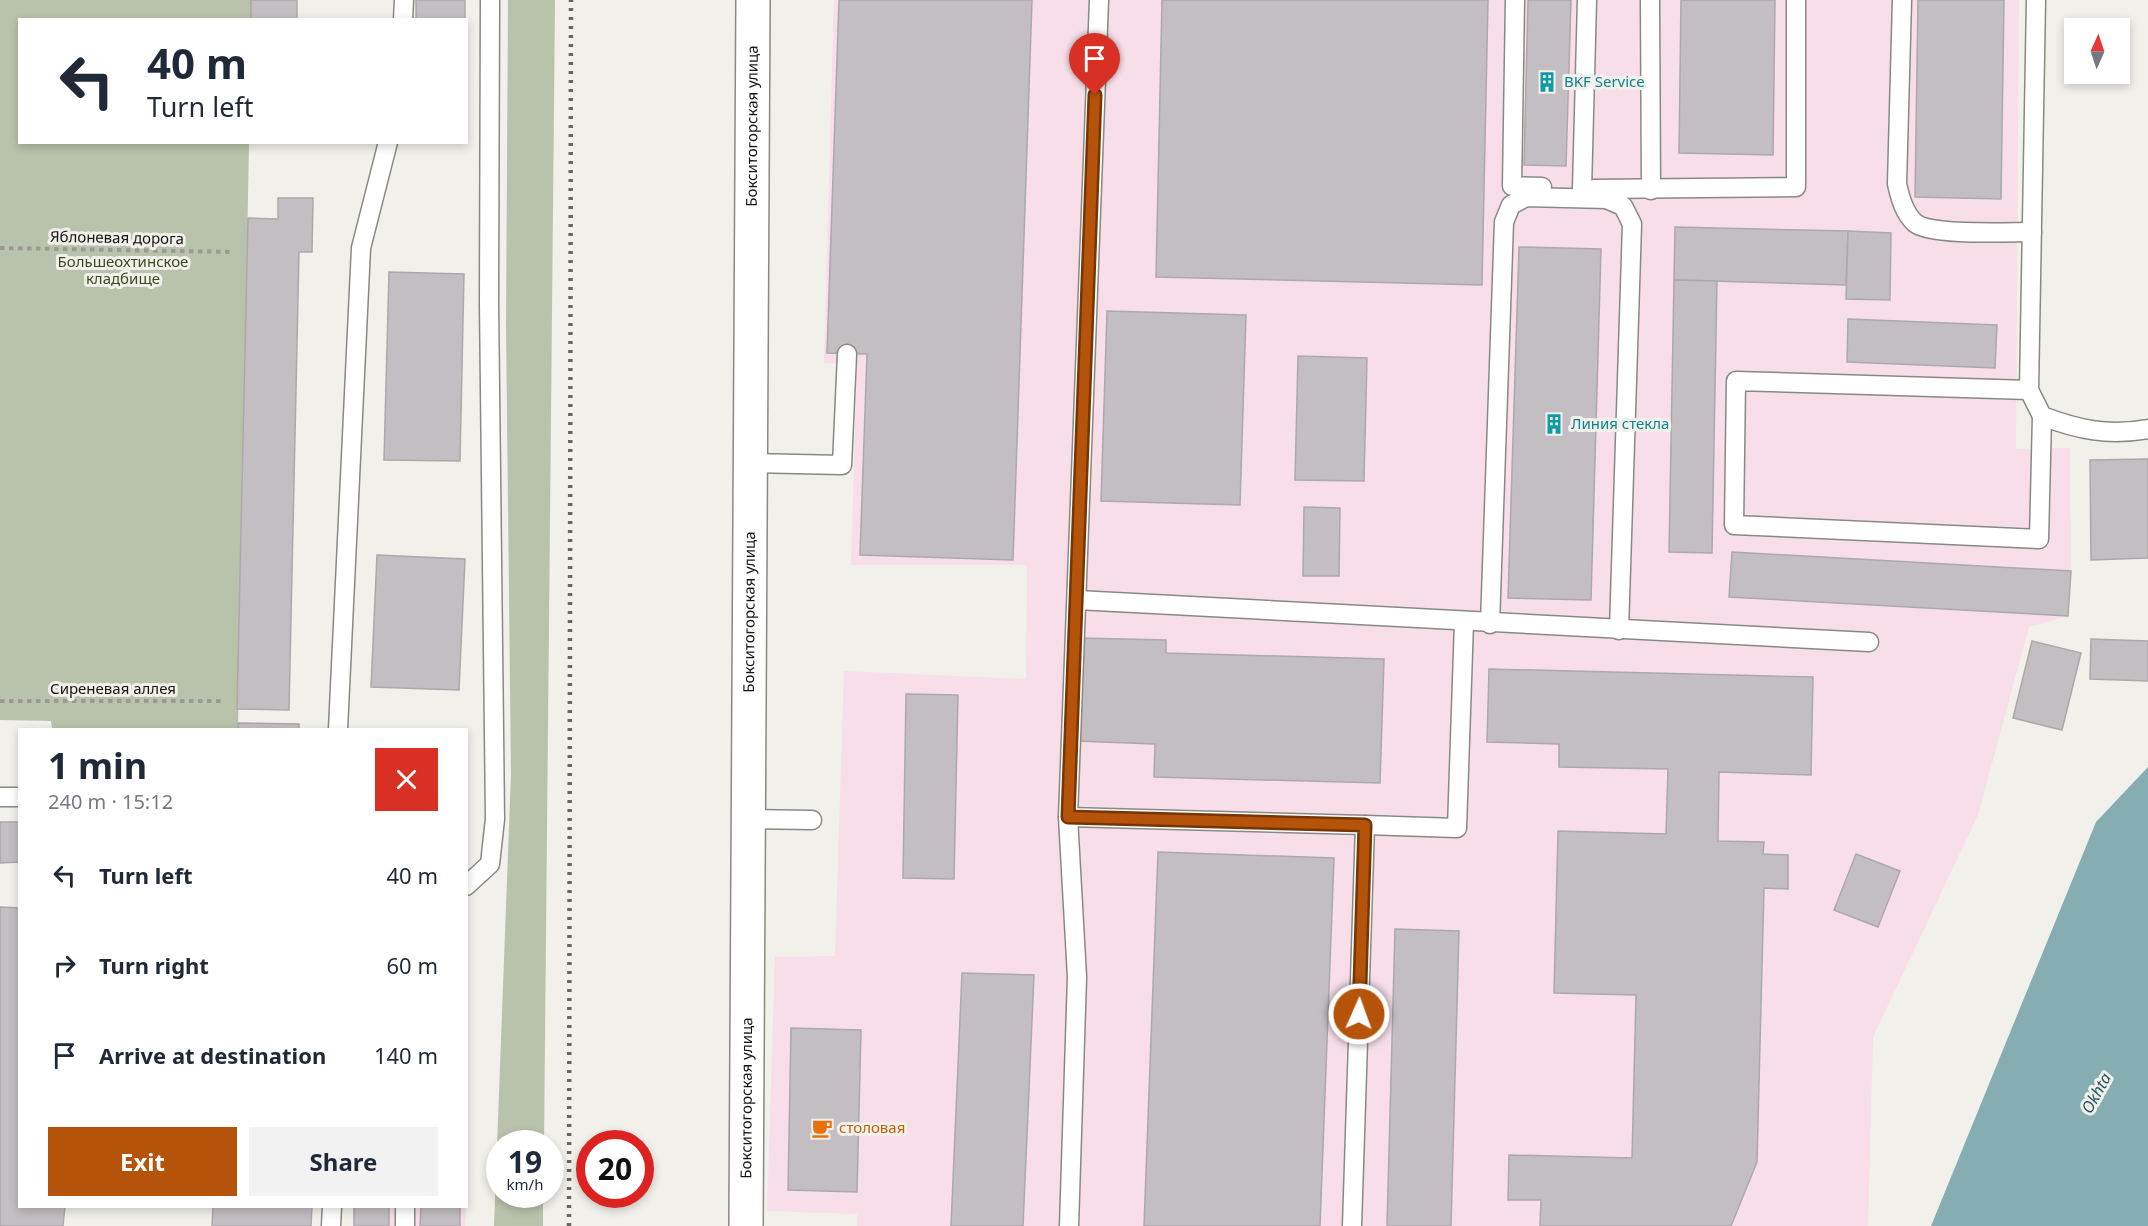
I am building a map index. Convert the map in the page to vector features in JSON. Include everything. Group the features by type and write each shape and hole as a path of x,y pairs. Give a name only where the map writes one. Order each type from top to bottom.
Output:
{"street":[{"name":"Бокситогорская улица","path":"746,1226 753,0"}],"lane":[{"path":"404,0 404,18"},
{"path":"468,884 490,864 495,819 489,314 490,0"},
{"path":"1069,1226 1077,977 1068,817 1099,0"},
{"path":"1515,0 1512,186 1651,190 1796,186 1796,0"},
{"path":"1582,189 1587,0"},
{"path":"1650,0 1651,190"},
{"path":"1902,0 1897,184 1902,204 1915,224 1939,231 2032,232"},
{"path":"2029,390 1736,381 1734,525 2039,539 2042,416 2029,390 2036,0"},
{"path":"338,728 361,248 387,144"},
{"path":"1490,624 1504,222 1511,205 1526,197 1606,199 1623,206 1632,224 1619,630"},
{"path":"749,463 842,465 847,354"},
{"path":"2042,416 2079,430 2131,432 2148,429"},
{"path":"1077,600 1490,624 1869,642"},
{"path":"1068,817 1457,828 1464,622"},
{"path":"0,797 18,797"},
{"path":"748,819 812,820"},
{"path":"1352,1226 1365,825"},
{"path":"331,1226 332,1208"},
{"path":"405,1208 405,1226"}],"path":[{"name":"Яблоневая дорога","path":"0,248 234,252"},
{"name":"Сиреневая аллея","path":"0,701 225,701"}],"shaded area":[{"path":"834,0 2019,0 2016,449 2070,448 2071,571 2068,616 2029,627 1978,815 1873,1037 1868,1226 857,1226 857,1214 767,1211 775,957 835,956 844,671 1026,679 1027,565 851,565 857,364 824,363"},
{"path":"353,1208 466,1208 465,1226 353,1226"}],"green space":[{"name":"Большеохтинское кладбище","path":"0,0 251,0 251,18 18,18 18,144 249,144 238,728 52,728 51,721 0,720"},
{"path":"508,0 555,0 544,1130 498,1130 511,774 506,326"},
{"path":"495,1208 543,1208 543,1226 494,1226"}],"water":[{"name":"Okhta","path":"2148,767 2148,1226 1931,1226 2096,822"}],"building":[{"path":"251,0 297,0 297,18 251,18"},
{"path":"416,0 465,0 465,18 416,18"},
{"path":"839,0 1032,0 1013,560 860,555 867,354 827,353"},
{"path":"1162,0 1488,0 1482,285 1156,277"},
{"name":"BKF Service","path":"1528,0 1571,0 1566,166 1524,165"},
{"path":"1681,0 1775,0 1773,155 1679,153"},
{"path":"1918,0 2004,0 2001,199 1915,197"},
{"path":"278,198 313,198 312,252 299,252 289,710 237,709 248,218 278,219"},
{"path":"1675,227 1848,231 1846,285 1674,280"},
{"path":"1848,231 1891,233 1890,300 1846,299"},
{"name":"Линия стекла","path":"1519,247 1601,249 1591,600 1508,598"},
{"path":"389,272 464,274 460,461 384,460"},
{"path":"1674,280 1717,281 1712,553 1669,552"},
{"path":"1107,311 1246,315 1240,505 1101,501"},
{"path":"1848,319 1997,325 1995,368 1847,362"},
{"path":"1298,356 1367,358 1364,481 1295,480"},
{"path":"2148,459 2148,558 2091,560 2090,460"},
{"path":"1304,507 1340,508 1339,576 1303,576"},
{"path":"1732,552 2071,571 2068,616 1729,597"},
{"path":"377,555 465,559 459,690 371,687"},
{"path":"1080,638 1166,640 1166,653 1384,659 1380,783 1154,777 1155,744 1077,741"},
{"path":"2091,639 2148,641 2148,681 2090,679"},
{"path":"2032,641 2081,653 2062,730 2013,718"},
{"path":"1489,669 1813,677 1811,775 1719,772 1718,841 1764,842 1763,854 1788,855 1788,889 1764,888 1757,1162 1731,1226 1540,1226 1541,1200 1508,1200 1509,1155 1632,1158 1636,995 1554,993 1558,831 1666,834 1668,769 1559,767 1559,744 1487,742"},
{"path":"906,694 958,695 954,879 903,878"},
{"path":"238,723 299,724 299,728 238,728"},
{"path":"0,822 18,822 18,862 0,863"},
{"path":"1158,852 1334,858 1320,1226 1144,1226"},
{"path":"1856,854 1900,871 1878,927 1834,910"},
{"path":"0,907 18,908 18,1208 65,1208 63,1226 0,1226"},
{"path":"1395,929 1459,931 1451,1226 1387,1226"},
{"path":"962,973 1034,975 1023,1226 951,1226"},
{"path":"791,1028 861,1030 857,1192 788,1190"},
{"path":"213,1208 312,1208 311,1226 212,1226"},
{"path":"354,1208 389,1208 389,1226 354,1226"},
{"path":"421,1208 460,1208 460,1226 420,1226"}],"railway":[{"path":"569,1226 571,0"}],"place":[{"name":"BKF Service","path":"1547,82"},
{"name":"Линия стекла","path":"1554,424"},
{"name":"столовая","path":"822,1128"}],"route":[{"path":"1095,95 1068,817 1365,825 1359,1014"}]}
